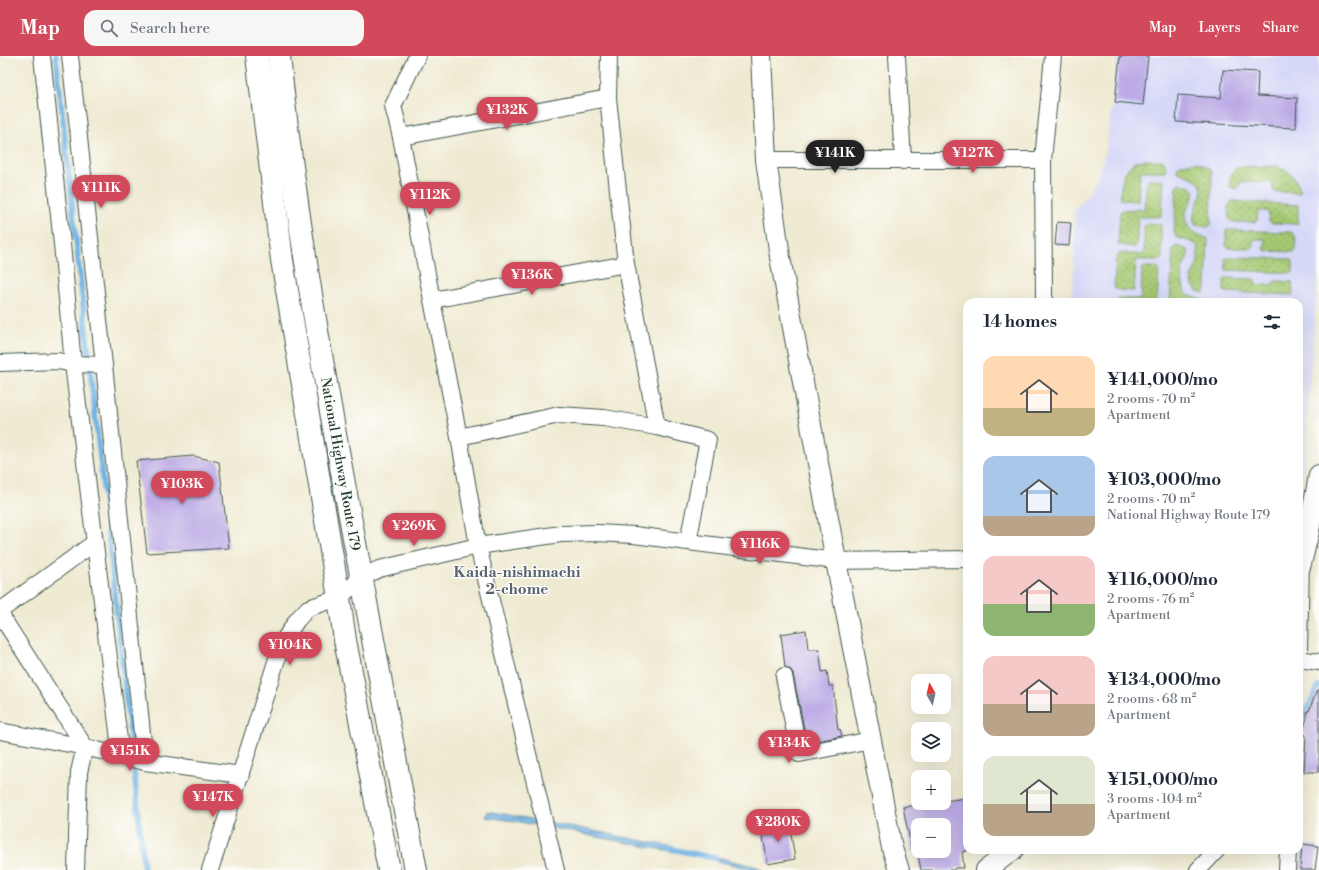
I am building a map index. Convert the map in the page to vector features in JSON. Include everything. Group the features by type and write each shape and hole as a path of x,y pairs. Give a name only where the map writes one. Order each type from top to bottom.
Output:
{"highway":[{"name":"National Highway Route 179","path":"257,56 282,260 339,598 344,640 389,870"},
{"name":"National Highway Route 179","path":"279,56 284,109 304,254 328,397 416,870"}],"street":[{"path":"42,56 73,364 121,756"},
{"path":"70,56 145,762"},
{"path":"417,56 393,106 401,138 459,437 478,546 556,870"},
{"path":"609,56 608,98 626,264 657,427"},
{"path":"762,56 766,160 780,257 836,560 892,848 899,870"},
{"path":"897,56 903,161"},
{"path":"1045,298 1044,160 1053,56"},
{"path":"401,138 608,98"},
{"path":"766,160 1044,160"},
{"path":"432,300 626,264"},
{"path":"0,363 58,362 104,365"},
{"path":"459,437 559,415 604,418 657,427 708,440 688,542"},
{"path":"1303,558 1314,531 1319,475"},
{"path":"210,870 282,643 297,620 308,608 339,598 362,578 379,569 478,546 561,534 597,533 634,535 836,560 963,559"},
{"path":"0,611 94,543"},
{"path":"0,614 85,747 79,772 76,870"},
{"path":"1303,660 1319,662"},
{"path":"784,676 799,754 871,740"},
{"path":"0,731 85,747 145,762 241,774"},
{"path":"986,870 1008,854"},
{"path":"1198,870 1213,854"},
{"path":"1287,870 1288,854"}],"shaded area":[{"path":"1117,56 1319,56 1319,254 1303,471 1303,298 1071,298 1074,270 1074,210 1086,196 1098,176 1106,149"}],"green space":[{"path":"1143,160 1163,160 1165,162 1166,171 1140,171 1138,200 1120,199 1126,171 1134,162"},
{"path":"1196,162 1212,171 1211,225 1208,227 1195,225 1194,213 1201,196 1201,186 1195,179 1177,171 1178,166 1181,164"},
{"path":"1278,166 1286,170 1292,176 1301,191 1299,193 1275,192 1273,190 1272,182 1241,182 1239,187 1236,189 1230,187 1230,176 1237,167"},
{"path":"1149,179 1164,181 1162,214 1160,217 1138,217 1137,244 1135,247 1118,244 1120,212 1123,210 1144,209 1147,181"},
{"path":"1179,183 1191,187 1194,190 1193,197 1186,214 1187,224 1193,231 1208,239 1206,289 1204,293 1197,291 1193,286 1191,277 1198,263 1198,247 1194,243 1176,237 1174,233 1177,185"},
{"path":"1232,201 1298,205 1298,223 1272,223 1269,221 1268,211 1258,211 1257,221 1254,222 1232,222 1229,219 1228,207"},
{"path":"1147,223 1160,224 1161,226 1162,259 1136,260 1134,291 1118,290 1114,288 1116,260 1119,254 1123,253 1141,255 1144,253 1144,226"},
{"path":"1226,230 1291,232 1296,238 1296,246 1294,252 1266,251 1264,249 1265,239 1254,239 1252,248 1228,248 1226,246"},
{"path":"1177,246 1188,250 1188,255 1181,273 1184,290 1188,295 1196,298 1170,298 1173,248"},
{"path":"1230,257 1289,259 1293,261 1293,272 1226,270 1225,259"},
{"path":"1144,267 1157,267 1159,270 1157,298 1141,298 1142,269"},
{"path":"1226,278 1254,279 1255,284 1273,285 1275,281 1292,282 1293,293 1292,295 1226,292 1224,291 1224,280"}],"water":[{"path":"487,811 674,847 674,852 520,822 485,817"},
{"path":"709,855 754,866 764,870 754,870 709,859"}],"building":[{"path":"1120,56 1148,56 1143,105 1115,102"},
{"path":"1223,70 1258,72 1257,96 1297,98 1296,128 1176,122 1178,95 1221,98"},
{"path":"1057,222 1071,223 1069,246 1055,245"},
{"path":"193,456 219,462 229,548 147,553 136,461"},
{"path":"806,630 808,649 819,649 822,672 827,671 829,686 833,686 838,730 840,729 842,736 807,743 793,674 791,670 785,667 781,634"},
{"path":"1317,690 1319,690 1319,772 1304,772 1306,735 1303,734 1303,730 1307,718 1307,711 1309,711"},
{"path":"963,799 962,852 964,868 955,868 954,870 921,870 919,858 951,858 951,818 911,818 911,846 903,807 911,806 911,810 951,810 951,800"},
{"path":"789,822 795,859 768,864 761,826"},
{"path":"1303,844 1318,846 1315,870 1300,870"}],"waterway":[{"path":"56,56 144,870"},
{"path":"1303,718 1319,686"},
{"path":"667,848 715,858"}],"district":[{"name":"Kaida-nishimachi 2-chome","path":"517,580"}]}
